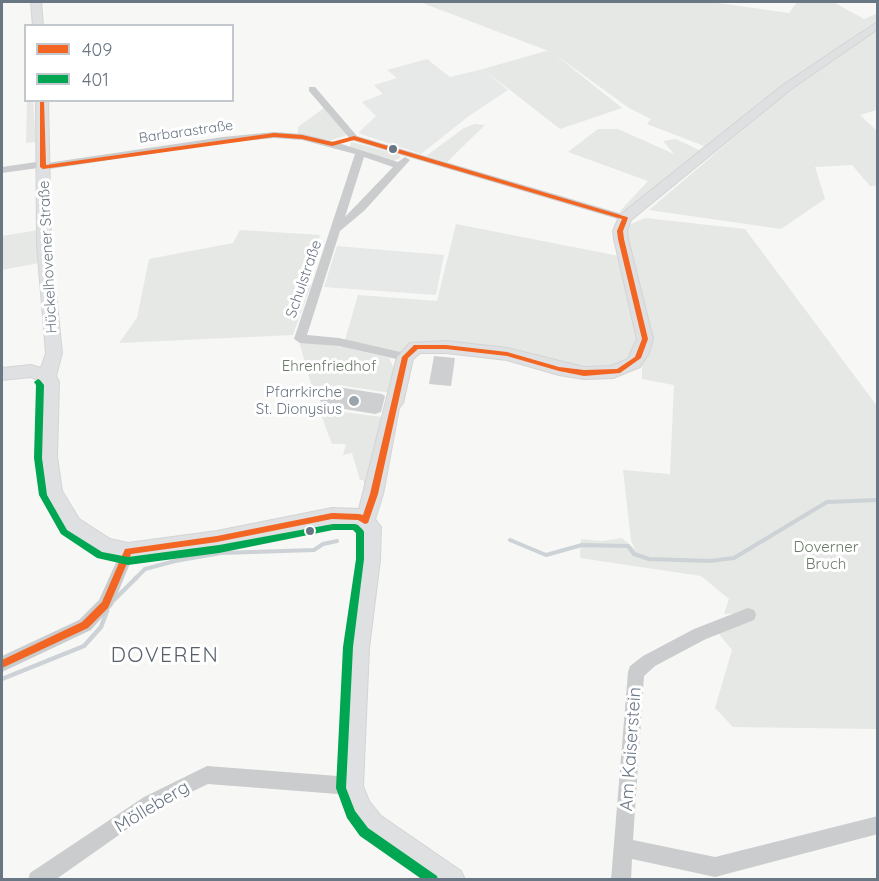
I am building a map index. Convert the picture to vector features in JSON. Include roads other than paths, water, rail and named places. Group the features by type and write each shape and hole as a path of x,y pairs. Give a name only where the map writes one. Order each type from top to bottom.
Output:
{"street":[{"path":"36,2 38,24"},
{"path":"365,521 374,494 392,406 405,357 416,347 446,347 507,354 559,369 584,372 607,373 628,367 641,353 645,339 621,239 620,231 626,218 787,87 878,24"},
{"path":"312,89 354,138 626,218"},
{"name":"Hückelhovener Straße","path":"42,102 44,245 54,353 47,376"},
{"name":"Barbarastraße","path":"2,170 274,135 302,137 332,144 401,166"},
{"name":"Barbarastraße","path":"332,144 354,138"},
{"name":"Schulstraße","path":"360,154 300,339 339,342 405,357"},
{"name":"Schulstraße","path":"337,229 361,208 410,155"},
{"path":"2,374 32,371 47,376 51,382 50,476 60,508 80,532 105,546 128,551 217,539 332,516 358,517 371,527 370,560 358,648 351,786 360,809 372,825 452,879"},
{"path":"2,664 85,625 105,604 128,551"},
{"name":"Am Kaiserstein","path":"621,879 636,672 649,661 700,634 748,615"},
{"name":"Mölleberg","path":"41,879 150,803 207,775 351,786"},
{"path":"624,848 715,867 878,825"}],"waterway":[{"path":"510,540 546,555 582,545 628,546 634,554 649,559 710,561 734,558 827,502 878,500"},
{"path":"114,600 145,569 175,561 221,553 314,550 323,544 337,541"},
{"path":"2,679 84,646 101,627 107,611"}],"place":[{"name":"Pfarrkirche St. Dionysius","path":"354,401"}],"district":[{"name":"DOVEREN","path":"165,656"}],"park label":[{"name":"Ehrenfriedhof","path":"329,366"},
{"name":"Doverner Bruch","path":"826,556"}]}
